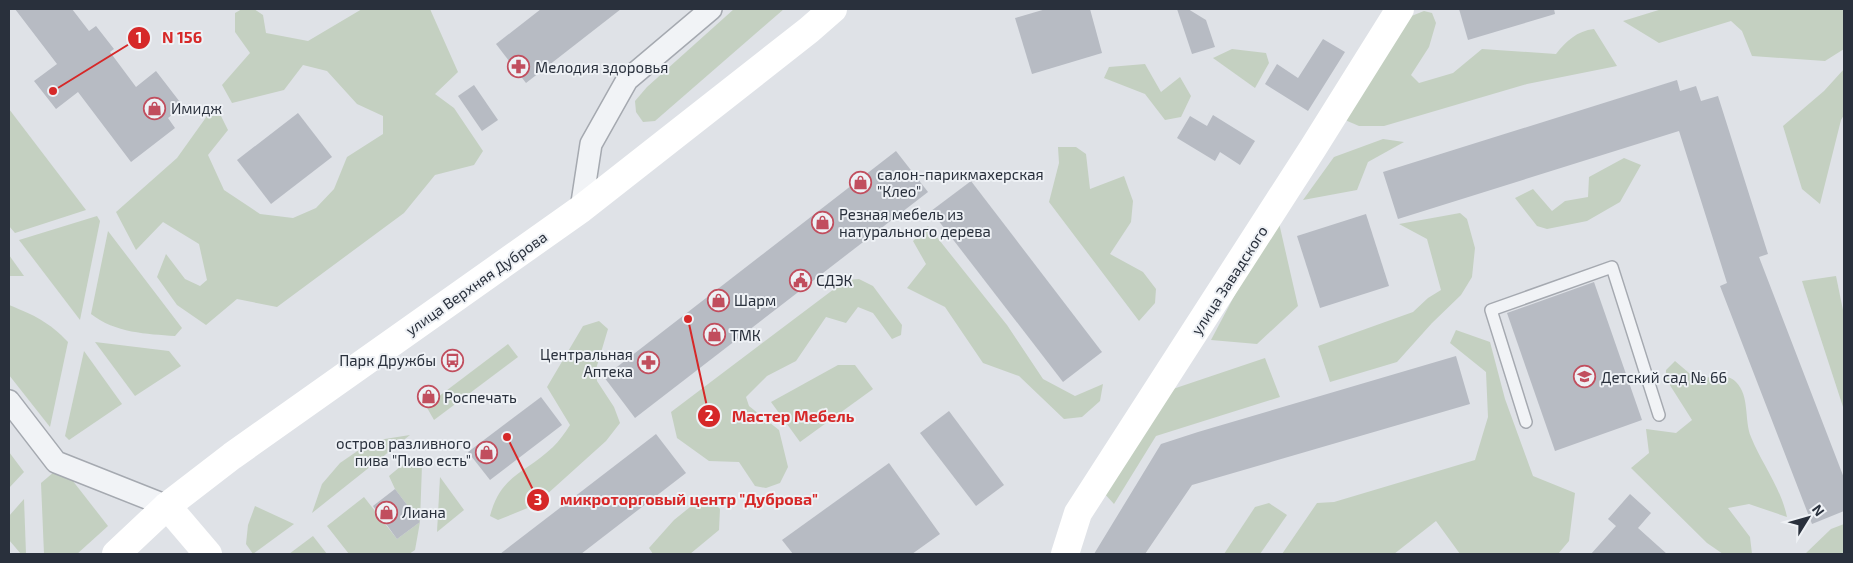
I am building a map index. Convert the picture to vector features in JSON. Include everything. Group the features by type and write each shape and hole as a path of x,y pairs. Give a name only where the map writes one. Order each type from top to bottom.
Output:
{"main road":[{"name":"улица Верхняя Дуброва","path":"116,554 167,506 232,456 581,209 809,30 833,9"},
{"name":"улица Завадского","path":"1065,554 1078,513 1308,156 1400,9"},
{"path":"167,506 208,554"}],"street":[{"path":"581,209 591,144 627,80 711,9"},
{"path":"9,401 56,462 167,506"}],"lane":[{"path":"1526,422 1491,310 1612,267 1658,415"}],"green space":[{"path":"242,9 254,9 263,15 266,33 308,41 362,9 430,9 458,72 435,94 454,108 483,151 474,165 435,175 404,213 277,307 237,299 206,325 177,305 157,277 166,254 185,279 200,286 207,280 199,244 163,222 136,250 116,212 177,158 207,116 221,116 228,130 208,155 224,190 260,214 293,218 316,208 334,189 347,157 383,134 383,116 357,104 327,71 303,65 284,90 232,103 222,85 250,53 235,32 235,13"},
{"path":"734,9 784,9 655,121 643,122 636,112 635,101 647,87"},
{"path":"1662,9 1844,9 1844,49 1825,61 1752,56 1742,31 1731,21 1659,43 1623,21"},
{"path":"1424,11 1432,13 1436,23 1429,47 1411,75 1419,83 1453,73 1482,49 1556,54 1572,37 1594,29 1617,66 1527,84 1384,126 1359,126 1338,117 1399,21"},
{"path":"1232,49 1266,53 1269,63 1255,88 1213,58"},
{"path":"1145,64 1161,92 1180,77 1191,96 1181,117 1165,120 1145,94 1104,78 1109,67"},
{"path":"1844,69 1844,115 1841,120 1820,204 1802,189 1783,126 1824,91"},
{"path":"9,109 86,210 15,233 9,226"},
{"path":"1383,139 1404,142 1368,162 1357,190 1303,200 1334,157"},
{"path":"1058,147 1076,147 1086,154 1090,189 1124,176 1133,201 1131,222 1110,254 1143,272 1156,289 1155,303 1139,321 1049,202 1059,163"},
{"path":"1624,158 1641,165 1620,202 1587,221 1547,229 1537,226 1515,198 1533,189 1552,211 1565,201 1588,197 1589,177"},
{"path":"1460,213 1467,219 1475,248 1472,277 1461,295 1432,323 1397,362 1330,382 1318,346 1413,312 1428,298 1441,290 1427,239 1399,224"},
{"path":"97,216 100,221 80,320 19,240"},
{"path":"1279,223 1298,306 1257,344 1211,340 1248,270"},
{"path":"928,226 1007,325 1043,379 1075,396 1103,384 1100,401 1082,417 1064,419 1019,376 983,363 945,307 907,288 926,264 913,241"},
{"path":"108,231 182,328 175,336 121,329 91,314"},
{"path":"9,255 24,276 9,276"},
{"path":"1836,276 1844,315 1844,410 1802,281"},
{"path":"859,279 873,286 902,325 901,335 892,339 873,313 858,307 846,323 826,317 796,361 767,376 746,397 749,406 779,430 788,467 780,483 766,488 755,486 739,462 709,461 677,438 671,412 846,280"},
{"path":"9,305 41,320 68,342 50,427 9,375"},
{"path":"599,321 608,329 596,369 597,381 614,407 620,423 606,441 535,505 498,520 490,516 501,491 508,483 553,447 570,425 547,387 583,326"},
{"path":"1456,330 1490,342 1505,399 1533,476 1575,493 1569,541 1558,554 1460,554 1436,521 1394,554 1282,554 1317,503 1334,502 1475,460 1488,417 1486,372 1450,343"},
{"path":"95,342 169,351 181,366 135,396"},
{"path":"508,344 518,357 434,420 426,406"},
{"path":"84,351 122,404 69,440 65,436"},
{"path":"1265,358 1280,397 1156,436 1114,504 1102,491 1167,391"},
{"path":"1675,361 1696,379 1717,376 1728,377 1736,382 1743,394 1751,437 1776,486 1787,517 1749,504 1728,508 1750,537 1752,554 1723,554 1707,543 1631,468 1649,453 1646,429 1676,433 1692,420 1666,379 1666,370"},
{"path":"838,365 855,365 873,389 800,442 771,402"},
{"path":"410,435 312,513 322,484 340,463 372,441"},
{"path":"9,452 24,472 9,488"},
{"path":"407,461 422,465 420,522 395,489 389,476"},
{"path":"54,472 69,476 108,526 77,554 44,554 41,483"},
{"path":"440,477 464,510 437,532"},
{"path":"364,497 397,539 420,522 415,550 409,554 349,554 327,526"},
{"path":"24,499 26,554 21,554 9,540 9,516"},
{"path":"700,499 710,499 720,509 719,530 690,554 653,554 649,548 674,520"},
{"path":"1269,503 1287,515 1260,554 1224,554 1255,507"},
{"path":"255,506 294,524 253,554 246,544 248,525"},
{"path":"1844,524 1844,554 1805,554 1831,529"},
{"path":"313,536 327,554 289,554"}],"building":[{"path":"15,9 72,9 89,31 96,26 114,49 110,52 136,87 156,71 183,106 168,118 175,128 131,162 78,92 56,109 34,81 57,64"},
{"path":"541,9 621,9 526,83 496,44"},
{"path":"1046,9 1090,9 1102,53 1032,74 1015,18"},
{"path":"1177,9 1188,9 1206,20 1215,47 1192,54"},
{"path":"1459,9 1554,9 1555,14 1468,40"},
{"path":"1323,39 1345,52 1308,111 1265,84 1277,64 1298,78"},
{"path":"1677,80 1680,91 1696,86 1701,101 1718,96 1768,254 1759,257 1844,478 1844,511 1812,524 1720,286 1727,283 1679,131 1398,219 1383,172"},
{"path":"474,85 498,120 482,131 458,96"},
{"path":"298,113 332,157 271,204 237,160"},
{"path":"1213,115 1255,141 1240,165 1220,152 1215,161 1177,138 1190,116 1207,126"},
{"path":"896,151 928,192 635,418 604,377"},
{"path":"971,181 1102,352 1063,382 931,211"},
{"path":"1366,214 1389,286 1320,308 1297,236"},
{"path":"1594,282 1642,420 1555,451 1507,313"},
{"path":"1456,356 1470,404 1192,485 1145,554 1094,554 1161,444"},
{"path":"541,397 562,425 490,480 468,452"},
{"path":"949,411 1004,485 976,506 920,433"},
{"path":"656,434 686,473 581,554 500,554"},
{"path":"889,463 940,534 912,554 793,554 782,540"},
{"path":"395,489 420,522 397,539 373,506"},
{"path":"1630,494 1651,513 1638,528 1667,554 1591,554 1616,526 1608,519"}],"place":[{"name":"Мелодия здоровья","path":"519,67"},
{"name":"N 156","path":"53,91"},
{"name":"Имидж","path":"155,108"},
{"name":"салон-парикмахерская \"Клео\"","path":"861,183"},
{"name":"Резная мебель из натурального дерева","path":"823,223"},
{"name":"СДЭК","path":"800,280"},
{"name":"Шарм","path":"718,300"},
{"name":"Мастер Мебель","path":"688,319"},
{"name":"ТМК","path":"714,335"},
{"name":"Парк Дружбы","path":"452,360"},
{"name":"Центральная Аптека","path":"649,363"},
{"name":"Детский сад № 66","path":"1585,377"},
{"name":"Роспечать","path":"428,397"},
{"name":"микроторговый центр \"Дуброва\"","path":"507,437"},
{"name":"остров разливного пива \"Пиво есть\"","path":"487,452"},
{"name":"Лиана","path":"386,512"}]}
